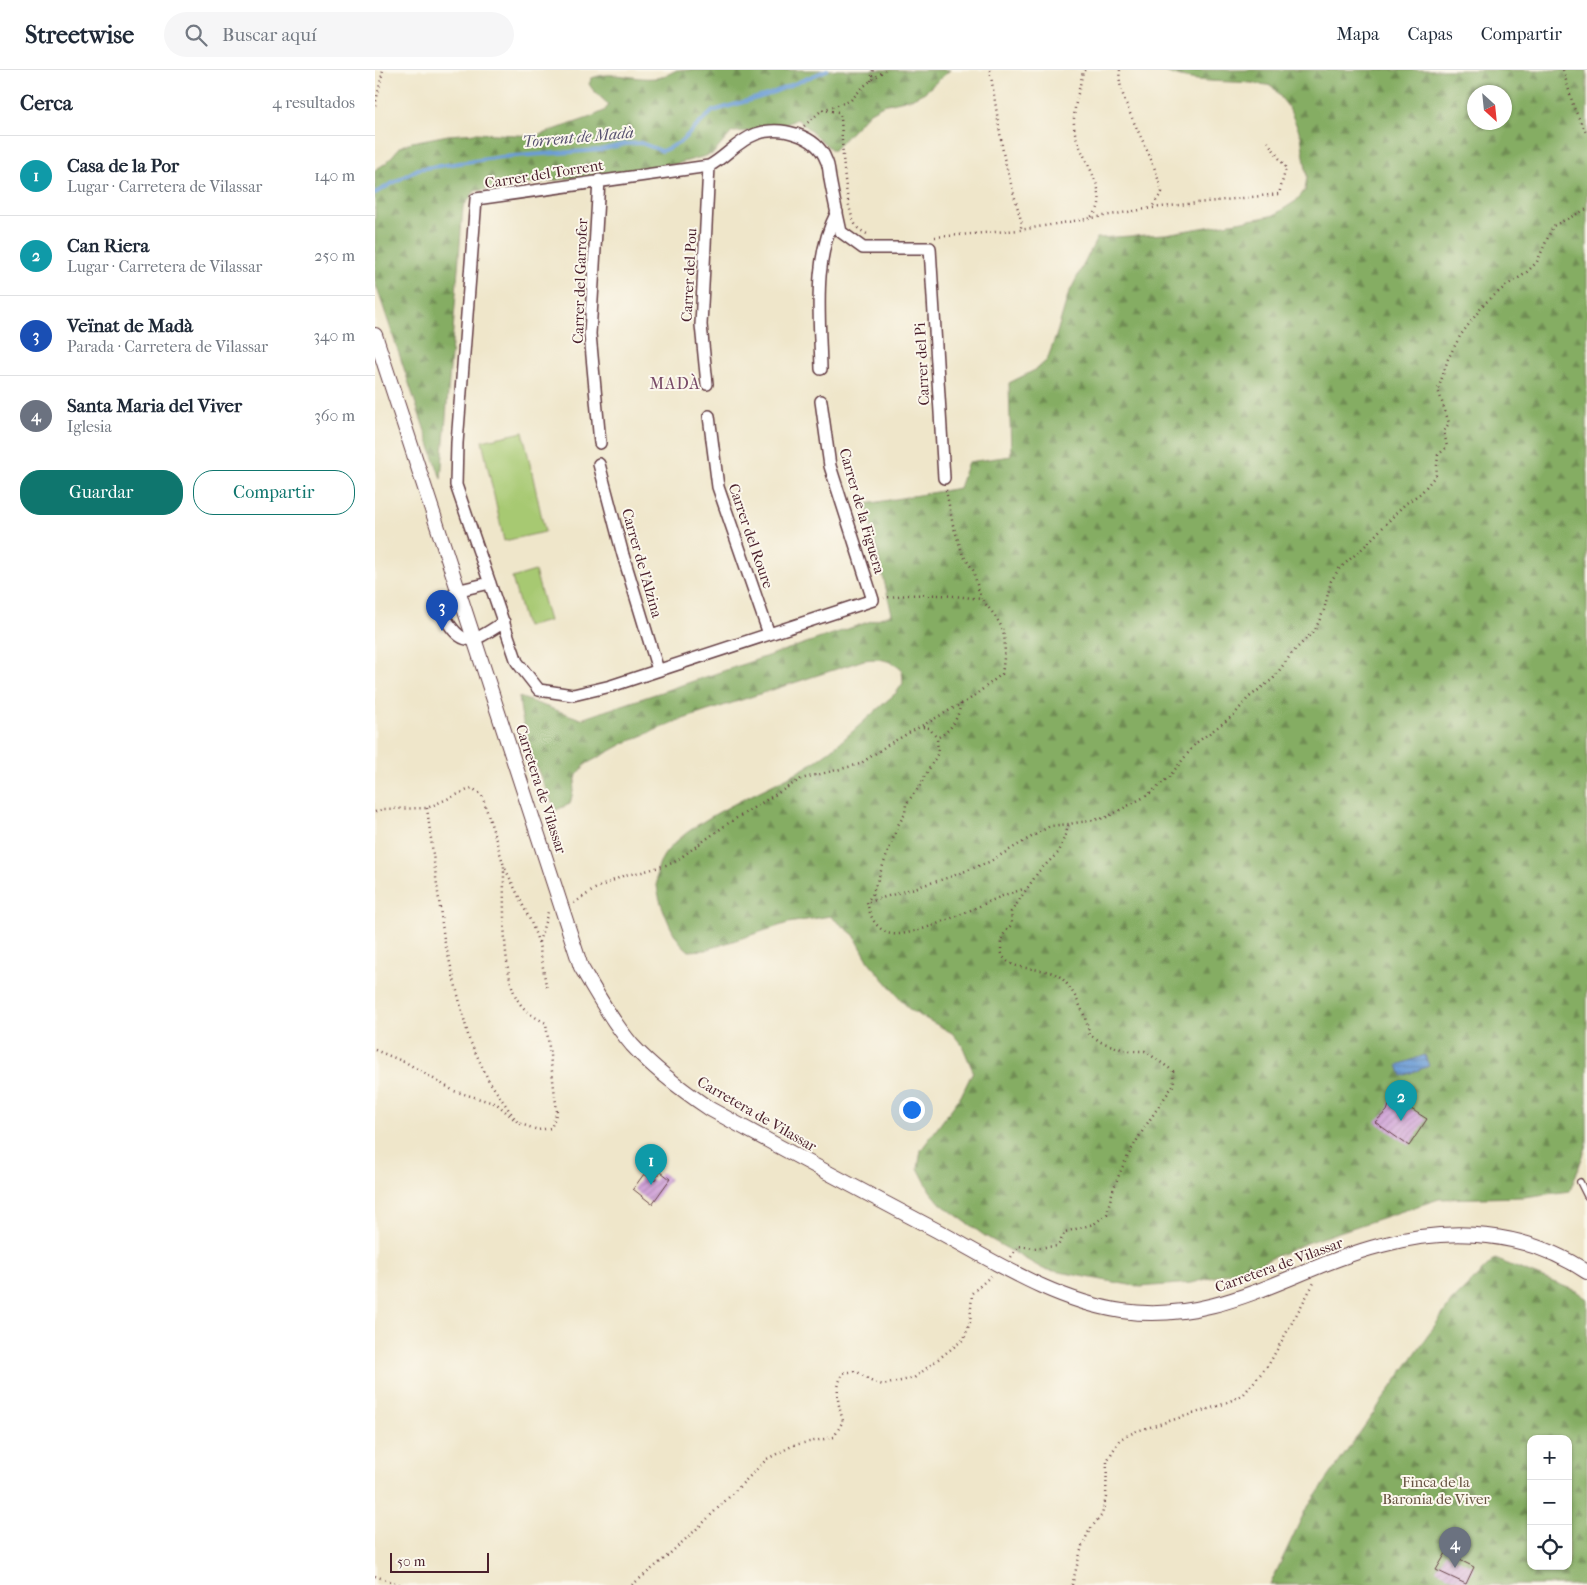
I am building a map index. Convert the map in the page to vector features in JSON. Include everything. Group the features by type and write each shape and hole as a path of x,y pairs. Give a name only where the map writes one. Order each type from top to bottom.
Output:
{"street":[{"name":"Carrer del Torrent","path":"873,600 659,670 573,695 539,690 517,662 457,485 457,443 476,200 599,180 709,166 724,158 735,145 757,133 774,130 795,134 810,140 826,158 841,232 863,248 928,242"},
{"name":"Carrer del Pou","path":"707,384 701,326 709,166"},
{"name":"Carrer del Garrofer","path":"599,180 590,334 600,443"},
{"path":"821,369 819,268 829,226 837,212"},
{"name":"Carrer del Pi","path":"928,242 944,478"},
{"name":"Carretera de Vilassar","path":"376,340 460,590 581,967 605,1007 632,1045 669,1080 709,1109 1004,1267 1061,1295 1092,1305 1151,1314 1207,1308 1253,1294 1381,1245 1435,1234 1481,1234 1526,1242 1567,1258 1587,1272"},
{"name":"Carrer de la Figuera","path":"821,401 830,466 873,600"},
{"name":"Carrer del Roure","path":"709,416 718,487 769,634"},
{"name":"Carrer de l'Alzina","path":"599,464 623,555 659,670"},
{"path":"491,583 460,590 445,601 443,614 452,631 463,639 476,640 504,622"}],"lane":[{"path":"375,366 389,375"},
{"path":"1579,1182 1587,1196"}],"path":[{"path":"375,106 383,70"},
{"path":"871,80 873,70"},
{"path":"795,134 822,110 850,101 871,80 885,70"},
{"path":"990,70 1004,158 1022,224 1020,230"},
{"path":"1085,70 1083,71 1074,124 1077,142 1098,186 1101,202 1097,212 1089,218"},
{"path":"1120,70 1119,77 1130,112 1153,162 1162,192 1152,208"},
{"path":"1563,70 1574,108 1587,135"},
{"path":"822,110 838,112 841,117 842,160 852,214 857,227 871,237"},
{"path":"928,242 1020,230 1152,208 1279,194 1286,168 1268,142"},
{"path":"867,902 950,878 989,862 1050,826 1105,818 1148,795 1169,777 1195,743 1234,715 1248,698 1273,678 1292,653 1315,630 1324,610 1331,581 1339,569 1365,546 1405,504 1421,493 1436,474 1438,455 1447,447 1444,432 1449,423 1438,390 1448,359 1460,336 1485,303 1507,284 1525,274 1537,262 1553,226 1587,209"},
{"path":"562,908 577,902 595,889 625,875 673,863 730,822 801,779 860,764 889,744 991,686 1003,674 1006,636 993,612 981,599 973,570 963,555 953,525 944,478"},
{"path":"873,600 902,595 941,594 981,599"},
{"path":"937,738 957,721 961,704"},
{"path":"867,902 872,895 898,825 905,814 906,804 919,787 938,753 937,738 929,728 921,726"},
{"path":"375,812 384,809 427,808 472,788 482,795 504,866 531,922 539,944 547,991"},
{"path":"427,808 444,939 463,1020 469,1039 489,1081 517,1123"},
{"path":"632,1585 702,1524 767,1459 794,1444 834,1437 843,1421 837,1401 837,1385 843,1373 856,1371 871,1382 883,1385 914,1378 953,1350 964,1339 970,1322 972,1292 982,1281 1004,1267 1018,1246 1034,1248 1058,1246 1065,1232 1094,1224 1107,1214 1111,1191 1129,1155 1174,1084 1173,1071 1145,1051 1127,1051 1101,1042 1089,1034 1085,1013 1059,976 1045,969 1022,968 1008,963 1001,954 1002,935 1012,924 1011,912 1039,871 1059,852 1069,824"},
{"path":"375,1050 407,1063 454,1091 497,1104 517,1123 538,1130 551,1128 557,1112 546,1023 533,1016 519,1002 511,983 505,932 504,866"},
{"path":"867,902 876,926 896,934 946,920 1027,887"},
{"path":"539,944 544,920 557,892"},
{"path":"1072,1585 1082,1546 1090,1529 1102,1515 1106,1497 1107,1461 1120,1439 1137,1431 1212,1408 1243,1396 1269,1364 1322,1267"},
{"path":"375,1576 401,1585"}],"green space":[{"path":"677,70 950,70 925,92 913,98 883,105 870,112 833,151 797,119 774,130 732,132 713,154 676,164 475,191 463,207 441,479 375,282 375,170 386,163 400,147 412,142 448,135 476,133 536,136 591,117 604,111 609,105 589,84 592,78 616,75 658,78"},
{"path":"1161,70 1587,70 1587,1145 1570,1191 1524,1197 1439,1199 1306,1243 1254,1266 1192,1283 1140,1287 1043,1269 985,1236 941,1204 930,1191 918,1168 921,1150 961,1096 973,1071 962,1045 952,1033 910,1010 869,962 854,935 830,916 788,923 705,950 689,951 676,936 662,906 658,890 657,873 660,862 670,847 705,820 792,775 831,750 896,693 903,683 902,670 884,660 864,660 677,721 625,743 586,764 577,775 570,804 556,810 532,755 524,727 519,697 581,719 892,614 866,504 959,488 968,462 1011,456 1009,383 1037,369 1047,360 1068,295 1097,238 1165,234 1274,215 1296,201 1305,190 1307,177 1301,136 1289,108 1272,86 1188,79"},
{"path":"523,432 545,532 504,541 482,441"},
{"path":"535,571 549,621 526,627 512,578"},
{"name":"Finca de la Baronia de Viver","path":"1495,1259 1576,1291 1587,1299 1587,1585 1270,1585 1305,1511 1452,1301"}],"water":[{"path":"1425,1055 1429,1066 1402,1076 1398,1065"}],"building":[{"path":"1392,1097 1427,1119 1409,1146 1375,1122 1387,1111"},
{"path":"661,1172 670,1179 652,1204 633,1189 644,1174 654,1181"},
{"path":"1446,1553 1474,1567 1466,1584 1436,1570"}],"waterway":[{"name":"Torrent de Madà","path":"375,193 418,169 501,157 600,150 625,144 641,143 662,151 679,143 713,111 767,95 827,70"}],"place":[{"name":"Veïnat de Madà","path":"442,631"},
{"name":"Can Riera","path":"1401,1121"},
{"name":"Casa de la Por","path":"651,1185"},
{"name":"Santa Maria del Viver","path":"1455,1568"}],"district":[{"name":"MADÀ","path":"675,383"}]}
